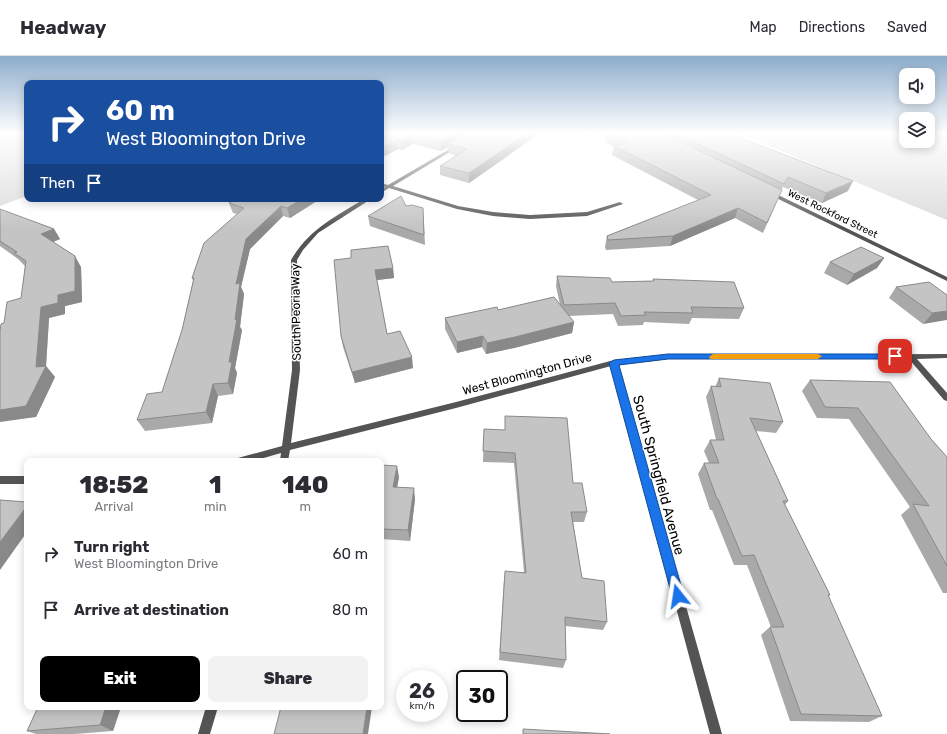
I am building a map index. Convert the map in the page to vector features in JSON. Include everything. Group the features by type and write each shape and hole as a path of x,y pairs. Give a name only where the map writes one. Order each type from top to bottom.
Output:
{"street":[{"path":"384,190 425,165"},
{"path":"384,185 457,207 493,214 530,217 587,214 620,204"},
{"name":"West Rockford Street","path":"767,191 947,279"},
{"name":"South Peoria Way","path":"284,458 296,370 294,260 300,247 310,236 363,202"},
{"path":"910,356 947,398"},
{"name":"West Bloomington Drive","path":"251,458 285,448 456,406 614,363 668,357 947,356"},
{"name":"South Springfield Avenue","path":"614,363 716,734"},
{"path":"0,480 24,480"},
{"path":"204,734 211,710"}],"shaded area":[{"path":"0,165 24,165 24,197 0,206"},
{"path":"814,165 947,165 947,220"}],"building":[{"path":"442,165 481,165 469,173 440,166"},
{"path":"651,165 729,165 782,190 767,223 738,208 673,236 608,240 607,236 711,195"},
{"path":"743,165 810,165 853,181 826,193 788,177 784,184"},
{"path":"401,196 406,206 412,205 423,208 424,235 368,216"},
{"path":"297,202 287,208 281,206 246,239 236,284 240,283 235,320 237,319 229,362 232,362 228,383 213,384 206,412 137,420 147,394 162,392 182,330 194,278 192,278 204,243 244,208 229,203"},
{"path":"0,209 54,229 41,234 75,256 75,291 58,295 58,303 41,307 36,367 46,366 26,406 0,410 1,324 4,323 7,302 21,298 26,261 14,253 17,252 0,241"},
{"path":"388,246 393,268 375,270 387,334 400,331 412,357 352,372 341,336 334,260 351,258 351,250"},
{"path":"861,247 884,258 854,274 830,262"},
{"path":"557,276 610,278 612,282 654,281 653,279 734,282 744,308 691,307 693,313 644,312 646,315 621,316 615,303 564,305"},
{"path":"929,282 947,295 947,311 932,313 896,287"},
{"path":"554,297 574,322 487,343 483,336 457,342 445,318 497,307 498,310"},
{"path":"719,378 770,383 783,422 750,418 788,501 783,501 830,595 828,595 882,716 801,714 770,627 784,627 754,555 742,556 717,499 704,463 719,463 710,440 724,440 711,386 721,387"},
{"path":"810,380 890,382 931,439 947,457 947,566 913,504 929,506 858,408 825,407"},
{"path":"505,416 567,418 573,483 582,483 587,512 571,512 582,578 604,581 607,622 565,617 566,660 500,652 505,571 526,573 515,453 483,451 484,429 505,430"},
{"path":"384,465 397,466 393,487 414,488 408,530 384,529"},
{"path":"0,500 24,502 24,510 0,542"},
{"path":"37,710 105,710 100,725 27,731"},
{"path":"280,710 367,710 363,734 274,734"},
{"path":"523,729 610,734 523,734"}],"slow traffic":[{"path":"713,357 818,356"}],"route":[{"path":"678,596 614,363 668,357 895,356"}]}
